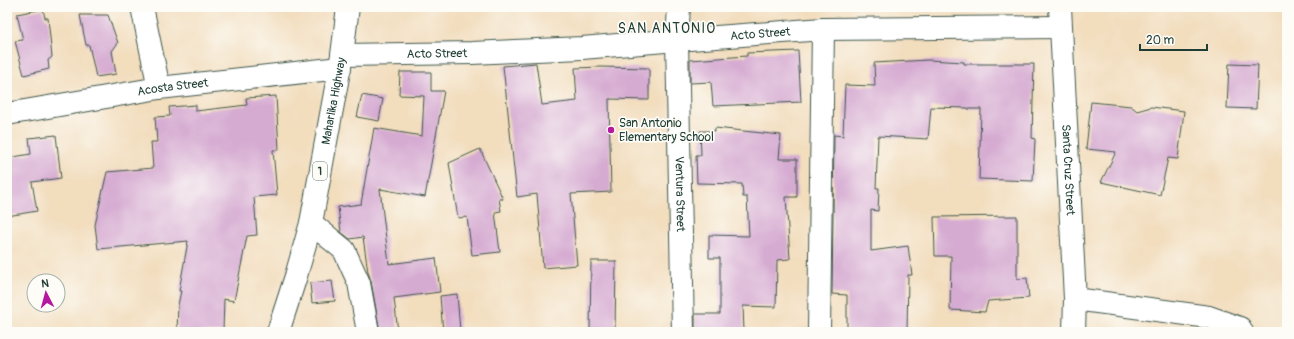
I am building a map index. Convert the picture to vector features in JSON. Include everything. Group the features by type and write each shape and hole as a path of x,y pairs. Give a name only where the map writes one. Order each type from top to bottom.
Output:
{"street":[{"path":"142,7 159,88"},
{"name":"Maharlika Highway","path":"278,332 311,223 341,61 348,7"},
{"name":"Ventura Street","path":"679,7 677,40 683,332"},
{"name":"Acto Street","path":"341,61 582,48 823,29 1060,17"},
{"name":"Santa Cruz Street","path":"1060,17 1075,299 1074,332"},
{"path":"820,332 823,29"},
{"name":"Acosta Street","path":"7,114 159,88 341,61"},
{"path":"311,223 344,250 359,283 368,332"},
{"path":"1075,299 1209,318 1240,328 1242,332"}],"building":[{"path":"43,9 45,18 48,18 52,57 48,60 49,69 24,75 15,41 23,40 17,14"},
{"path":"80,15 108,15 118,43 112,51 116,74 96,77 89,45 86,45"},
{"path":"798,51 801,102 713,106 711,82 690,83 690,60 747,56 747,53"},
{"path":"928,60 964,62 964,64 1034,64 1032,138 1035,139 1033,181 979,179 981,109 931,107 928,139 878,136 876,188 879,188 878,211 871,210 871,251 908,246 912,275 908,275 907,332 847,332 847,295 832,294 834,135 843,136 845,85 875,86 874,63"},
{"path":"536,63 542,105 577,101 575,68 649,68 649,100 609,99 611,192 571,194 577,265 543,268 537,194 517,197 503,66"},
{"path":"1229,64 1258,65 1256,109 1227,108"},
{"path":"400,72 431,72 431,91 444,91 425,197 380,189 389,264 436,258 440,292 394,298 398,332 380,332 368,272 363,237 350,239 341,232 338,207 361,204 374,128 422,136 424,96 399,95"},
{"path":"362,95 383,99 379,121 357,117"},
{"path":"276,96 279,150 273,150 277,195 254,197 257,235 247,236 234,301 224,299 223,332 177,332 178,305 181,291 179,291 188,241 98,249 95,225 107,172 153,168 151,142 157,142 155,117 170,116 169,107 196,105 196,111 247,105 246,98"},
{"path":"1091,102 1131,106 1137,111 1151,107 1184,111 1178,159 1168,158 1160,195 1101,182 1116,152 1086,149"},
{"path":"715,128 781,135 779,159 797,159 797,197 786,197 790,259 777,260 776,307 743,306 744,332 695,332 695,314 720,314 720,258 709,258 709,235 749,236 747,197 743,197 742,184 697,183 696,155 701,155 700,131 715,131"},
{"path":"56,135 61,178 32,182 37,211 7,216 7,158 31,154 29,138"},
{"path":"480,149 503,199 499,199 501,211 495,212 500,252 472,255 467,217 458,218 449,163"},
{"path":"1017,216 1017,279 1027,278 1029,298 988,301 985,312 950,310 951,256 935,256 934,217"},
{"path":"591,261 616,261 615,332 590,332"},
{"path":"332,281 335,301 312,303 310,283"},
{"path":"457,294 460,331 443,332 440,296"}],"place":[{"name":"San Antonio Elementary School","path":"611,130"}],"district":[{"name":"SAN ANTONIO","path":"667,28"}]}
